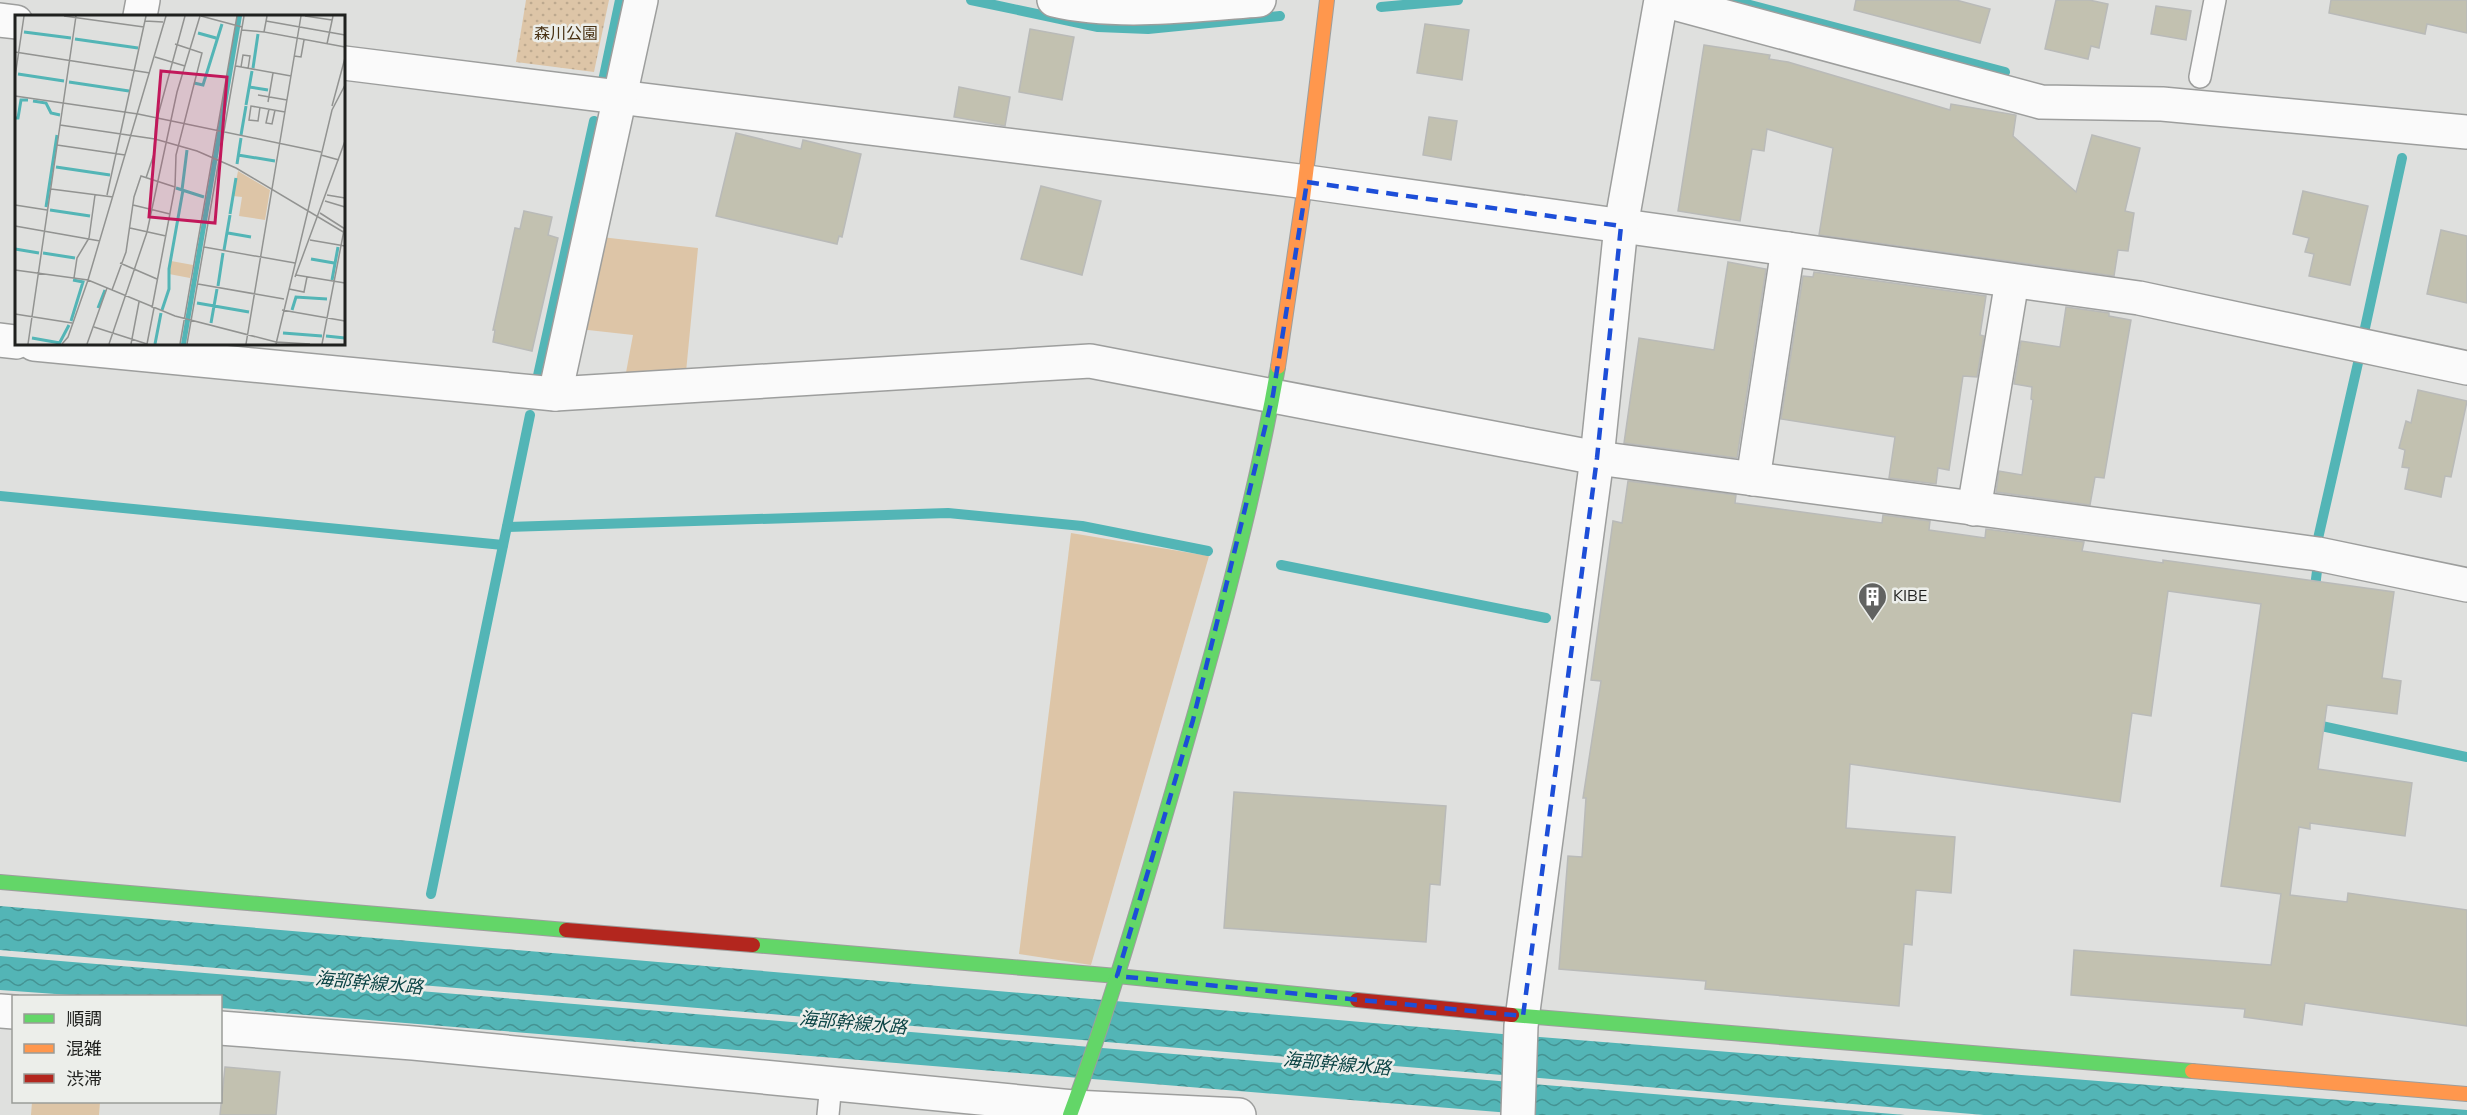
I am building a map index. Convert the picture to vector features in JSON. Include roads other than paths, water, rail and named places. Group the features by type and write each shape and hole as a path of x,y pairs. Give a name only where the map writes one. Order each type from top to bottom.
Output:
{"street":[{"path":"140,15 143,0"},
{"path":"555,394 641,0"},
{"path":"1054,0 1076,5 1113,7 1186,6 1259,0"},
{"path":"1074,1104 1117,976 1196,709 1242,532 1273,395 1307,182 1327,0"},
{"path":"1518,1115 1522,1021 1597,458 1621,226 1662,0 2041,102 2162,104 2467,132"},
{"path":"0,20 15,22"},
{"path":"345,63 1307,182 2139,298 2467,368"},
{"path":"1753,479 1788,249"},
{"path":"1974,508 2012,281"},
{"path":"0,340 15,342"},
{"path":"64,345 94,346 555,394 1090,361 1597,458 2318,554 2467,585"},
{"path":"0,882 1117,976 1522,1021 2467,1094"},
{"path":"222,1028 413,1043 1074,1104 1239,1115"}],"lane":[{"path":"2200,77 2215,0"},
{"path":"828,1115 831,1083"}],"water":[{"path":"0,906 1514,1035 2467,1110 2467,1115 1984,1115 0,950"},
{"path":"0,956 1905,1115 1534,1115 222,1008 222,995 70,995 0,990"}],"waterway":[{"path":"603,81 620,0"},
{"path":"971,0 1098,27 1148,29 1280,16"},
{"path":"1381,7 1458,0"},
{"path":"1731,0 2005,72"},
{"path":"537,380 594,121"},
{"path":"2365,328 2402,158"},
{"path":"2317,543 2358,363"},
{"path":"431,894 530,415"},
{"path":"0,496 503,545"},
{"path":"507,527 948,513 1082,526 1208,551"},
{"path":"1281,565 1546,618"},
{"path":"2314,595 2317,571"},
{"path":"2312,724 2467,757"}],"place":[{"name":"KIBE","path":"1872,622"}],"park label":[{"name":"森川公園","path":"566,34"}],"water label":[{"name":"海部幹線水路","path":"369,983"},
{"name":"海部幹線水路","path":"853,1023"},
{"name":"海部幹線水路","path":"1337,1064"}]}
